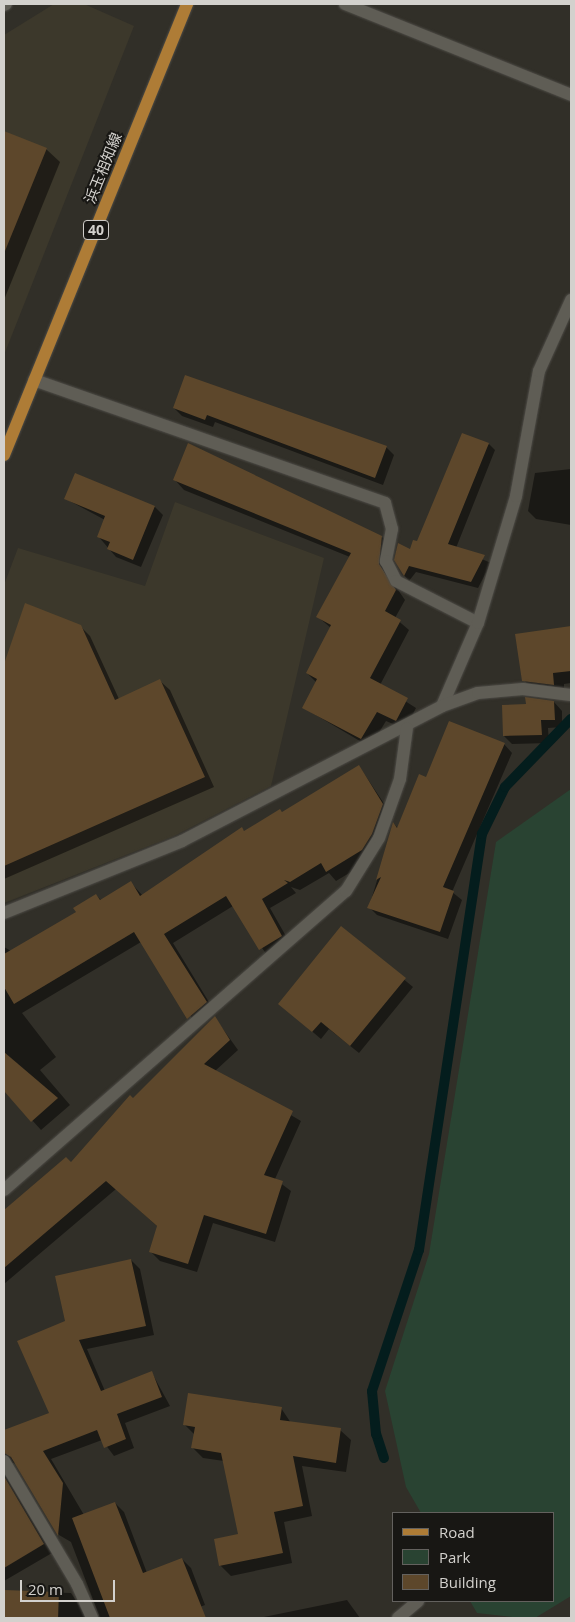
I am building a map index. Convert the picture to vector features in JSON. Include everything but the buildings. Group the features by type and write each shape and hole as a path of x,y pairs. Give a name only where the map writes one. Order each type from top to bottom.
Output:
{"main road":[{"name":"浜玉相知線","path":"5,449 186,4"}],"street":[{"path":"345,4 571,95"},
{"path":"442,706 478,623 516,496 539,371 571,300"},
{"path":"34,380 385,503 392,529 386,561 396,581 478,623"},
{"path":"4,913 182,841 407,728 442,706 478,693 523,690 571,695"},
{"path":"4,1190 346,891 379,838 400,779 407,728"},
{"path":"4,1461 92,1618"},
{"path":"398,1618 417,1602"}],"shaded area":[{"path":"54,4 84,4 134,26 4,355 4,35"},
{"path":"175,502 324,558 271,786 174,836 4,903 4,585 18,548 145,586"}],"green space":[{"path":"571,789 571,1596 535,1618 477,1613 471,1602 555,1602 555,1512 420,1512 406,1487 385,1391 429,1254 496,842"}],"waterway":[{"path":"384,1458 376,1434 372,1391 419,1250 482,834 505,787 571,719"}]}
